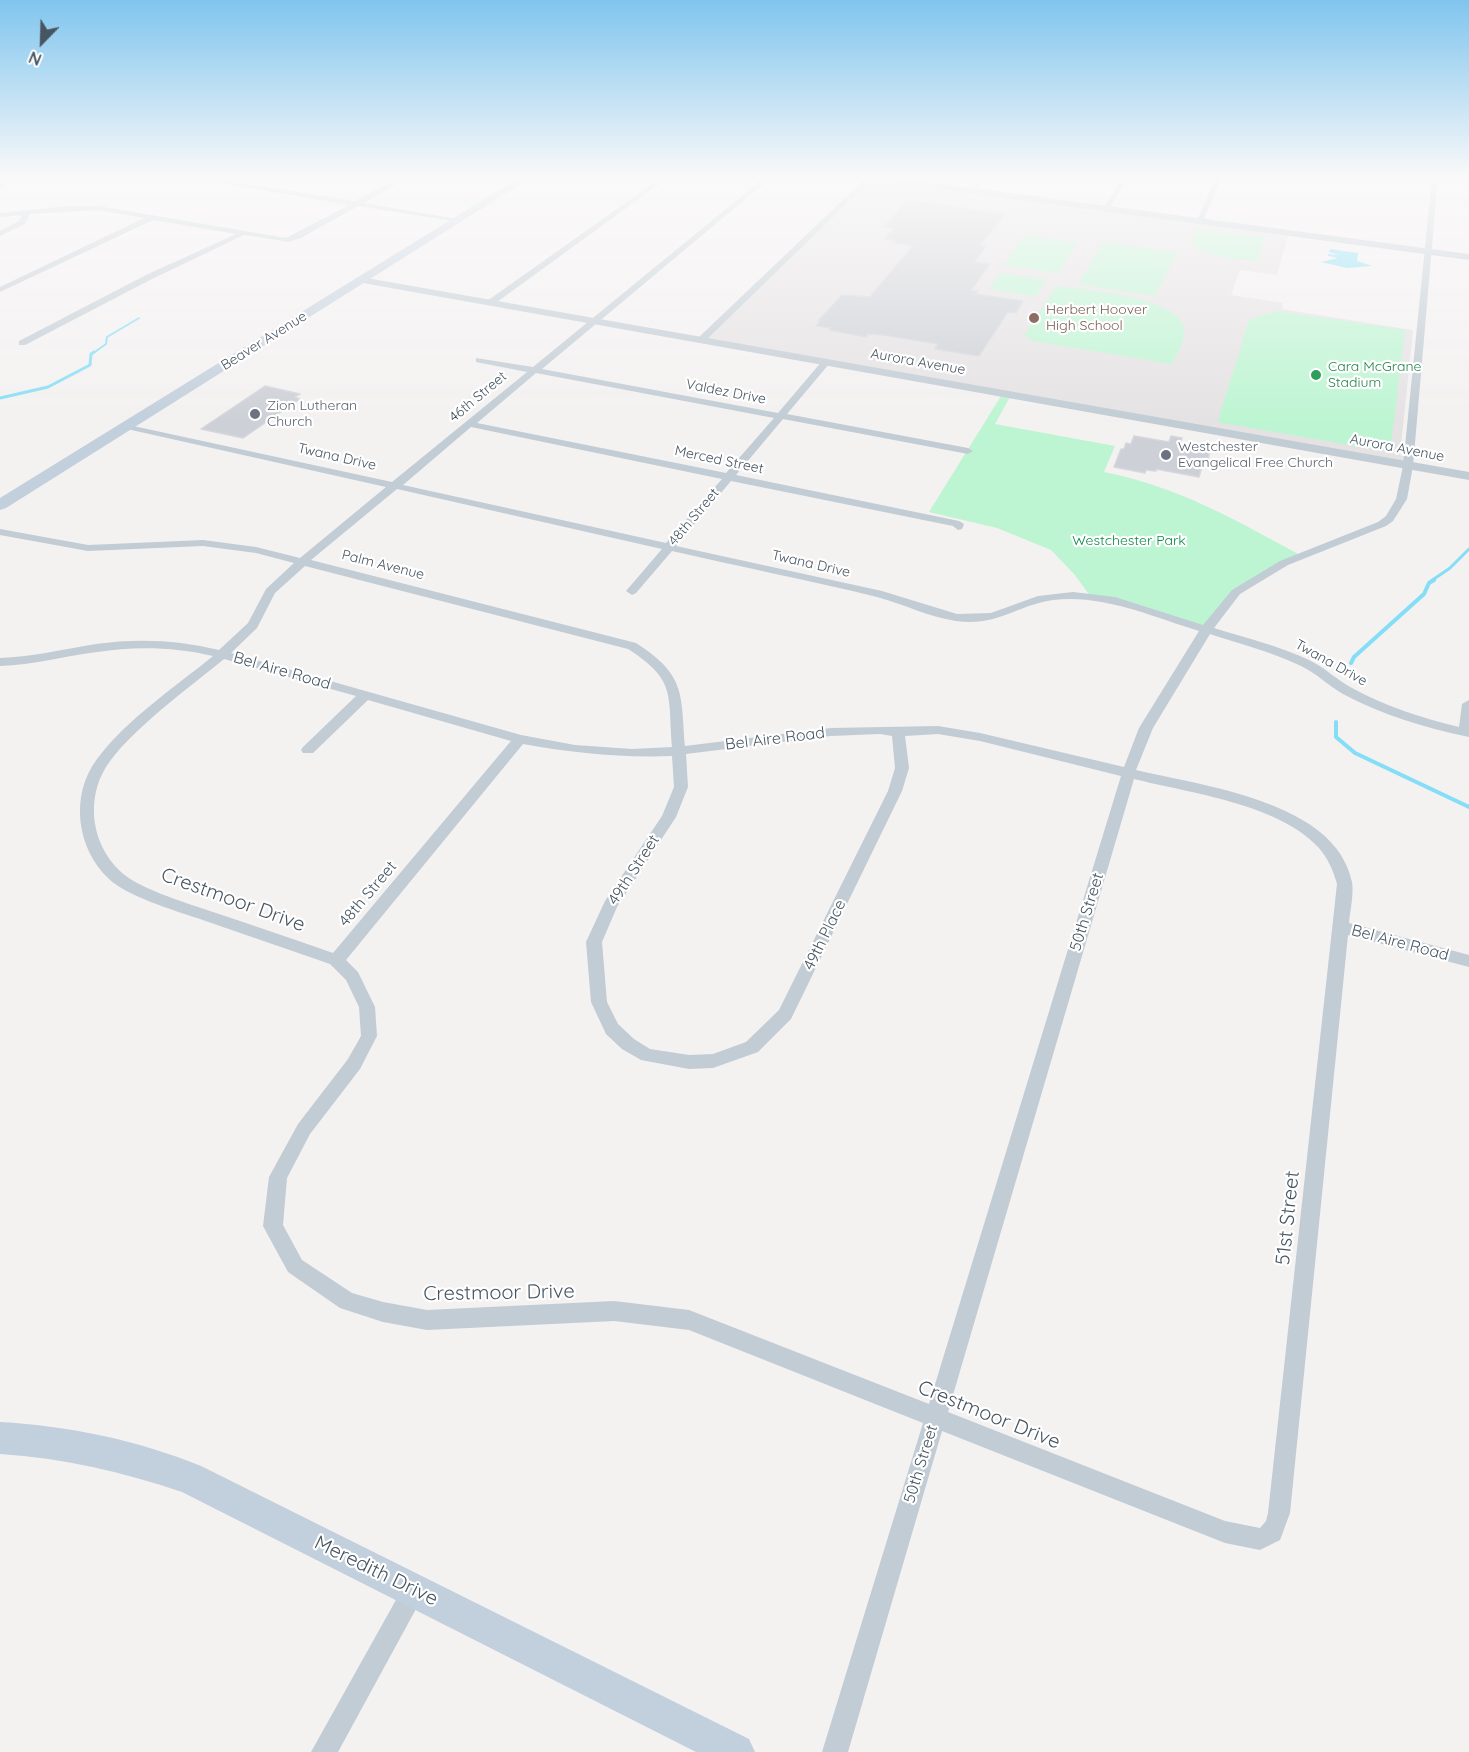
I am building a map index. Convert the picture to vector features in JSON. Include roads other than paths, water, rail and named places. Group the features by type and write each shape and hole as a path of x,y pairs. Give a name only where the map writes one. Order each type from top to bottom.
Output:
{"main road":[{"name":"Beaver Avenue","path":"0,505 396,259"},
{"name":"Meredith Drive","path":"0,1438 88,1447 137,1460 189,1478 736,1752"}],"street":[{"path":"0,290 66,259"},
{"path":"22,344 163,269 190,259"},
{"path":"490,303 552,259"},
{"name":"46th Street","path":"222,654 254,625 270,591 394,485 669,259"},
{"path":"701,340 785,259"},
{"name":"50th Street","path":"835,1752 1128,774 1146,728 1225,602 1256,578 1284,564 1382,524 1393,517 1400,508 1408,466 1427,259"},
{"name":"Aurora Avenue","path":"361,280 1469,477"},
{"name":"Valdez Drive","path":"479,360 968,451"},
{"name":"48th Street","path":"632,591 826,362"},
{"name":"Merced Street","path":"469,424 959,524 957,527"},
{"name":"Twana Drive","path":"127,426 882,595 921,610 951,618 998,616 1046,598 1076,596 1114,601 1276,651 1307,664 1346,690 1394,712 1467,733"},
{"name":"Palm Avenue","path":"0,532 88,548 180,544 230,545 304,561 632,646 655,661 669,677 675,695 678,751"},
{"name":"Bel Aire Road","path":"0,662 54,658 95,649 137,644 172,644 222,654 520,739 575,749 632,753 678,751 831,732 880,730 898,732 938,730 980,737 1256,804 1301,825 1323,843 1338,863 1345,884 1341,927 1469,961"},
{"name":"Crestmoor Drive","path":"222,654 129,732 102,762 92,780 87,797 88,832 99,855 115,876 156,898 336,960 352,976 367,1007 369,1035 354,1064 304,1129 278,1177 273,1226 295,1266 347,1301 383,1312 427,1320 614,1311 688,1320 1242,1538 1259,1540 1270,1536 1277,1526 1279,1514"},
{"path":"308,750 365,695"},
{"path":"1467,733 1469,704"},
{"name":"49th Place","path":"671,1060 713,1061 752,1047 785,1014 895,791 902,768 898,732"},
{"name":"48th Street","path":"336,960 520,739"},
{"name":"49th Street","path":"671,1060 647,1055 628,1044 612,1029 599,1002 594,942 610,905 676,803 681,787 678,751"},
{"name":"51st Street","path":"1279,1514 1341,927"},
{"path":"324,1752 414,1590"}],"water":[{"path":"1335,259 1357,259 1357,261 1372,266 1347,268 1321,262"}],"waterway":[{"path":"92,354 106,344 107,337 139,318"},
{"path":"0,398 48,387 90,365 91,354 94,352"},
{"path":"1431,581 1450,568 1469,549"},
{"path":"1351,663 1354,657 1424,594 1429,583 1434,580"},
{"path":"1336,722 1336,737 1355,753 1469,807"}],"place":[{"name":"Herbert Hoover High School","path":"1034,318"},
{"name":"Cara McGrane Stadium","path":"1316,375"},
{"name":"Zion Lutheran Church","path":"255,414"},
{"name":"Westchester Evangelical Free Church","path":"1166,455"}],"park label":[{"name":"Westchester Park","path":"1129,541"}]}
